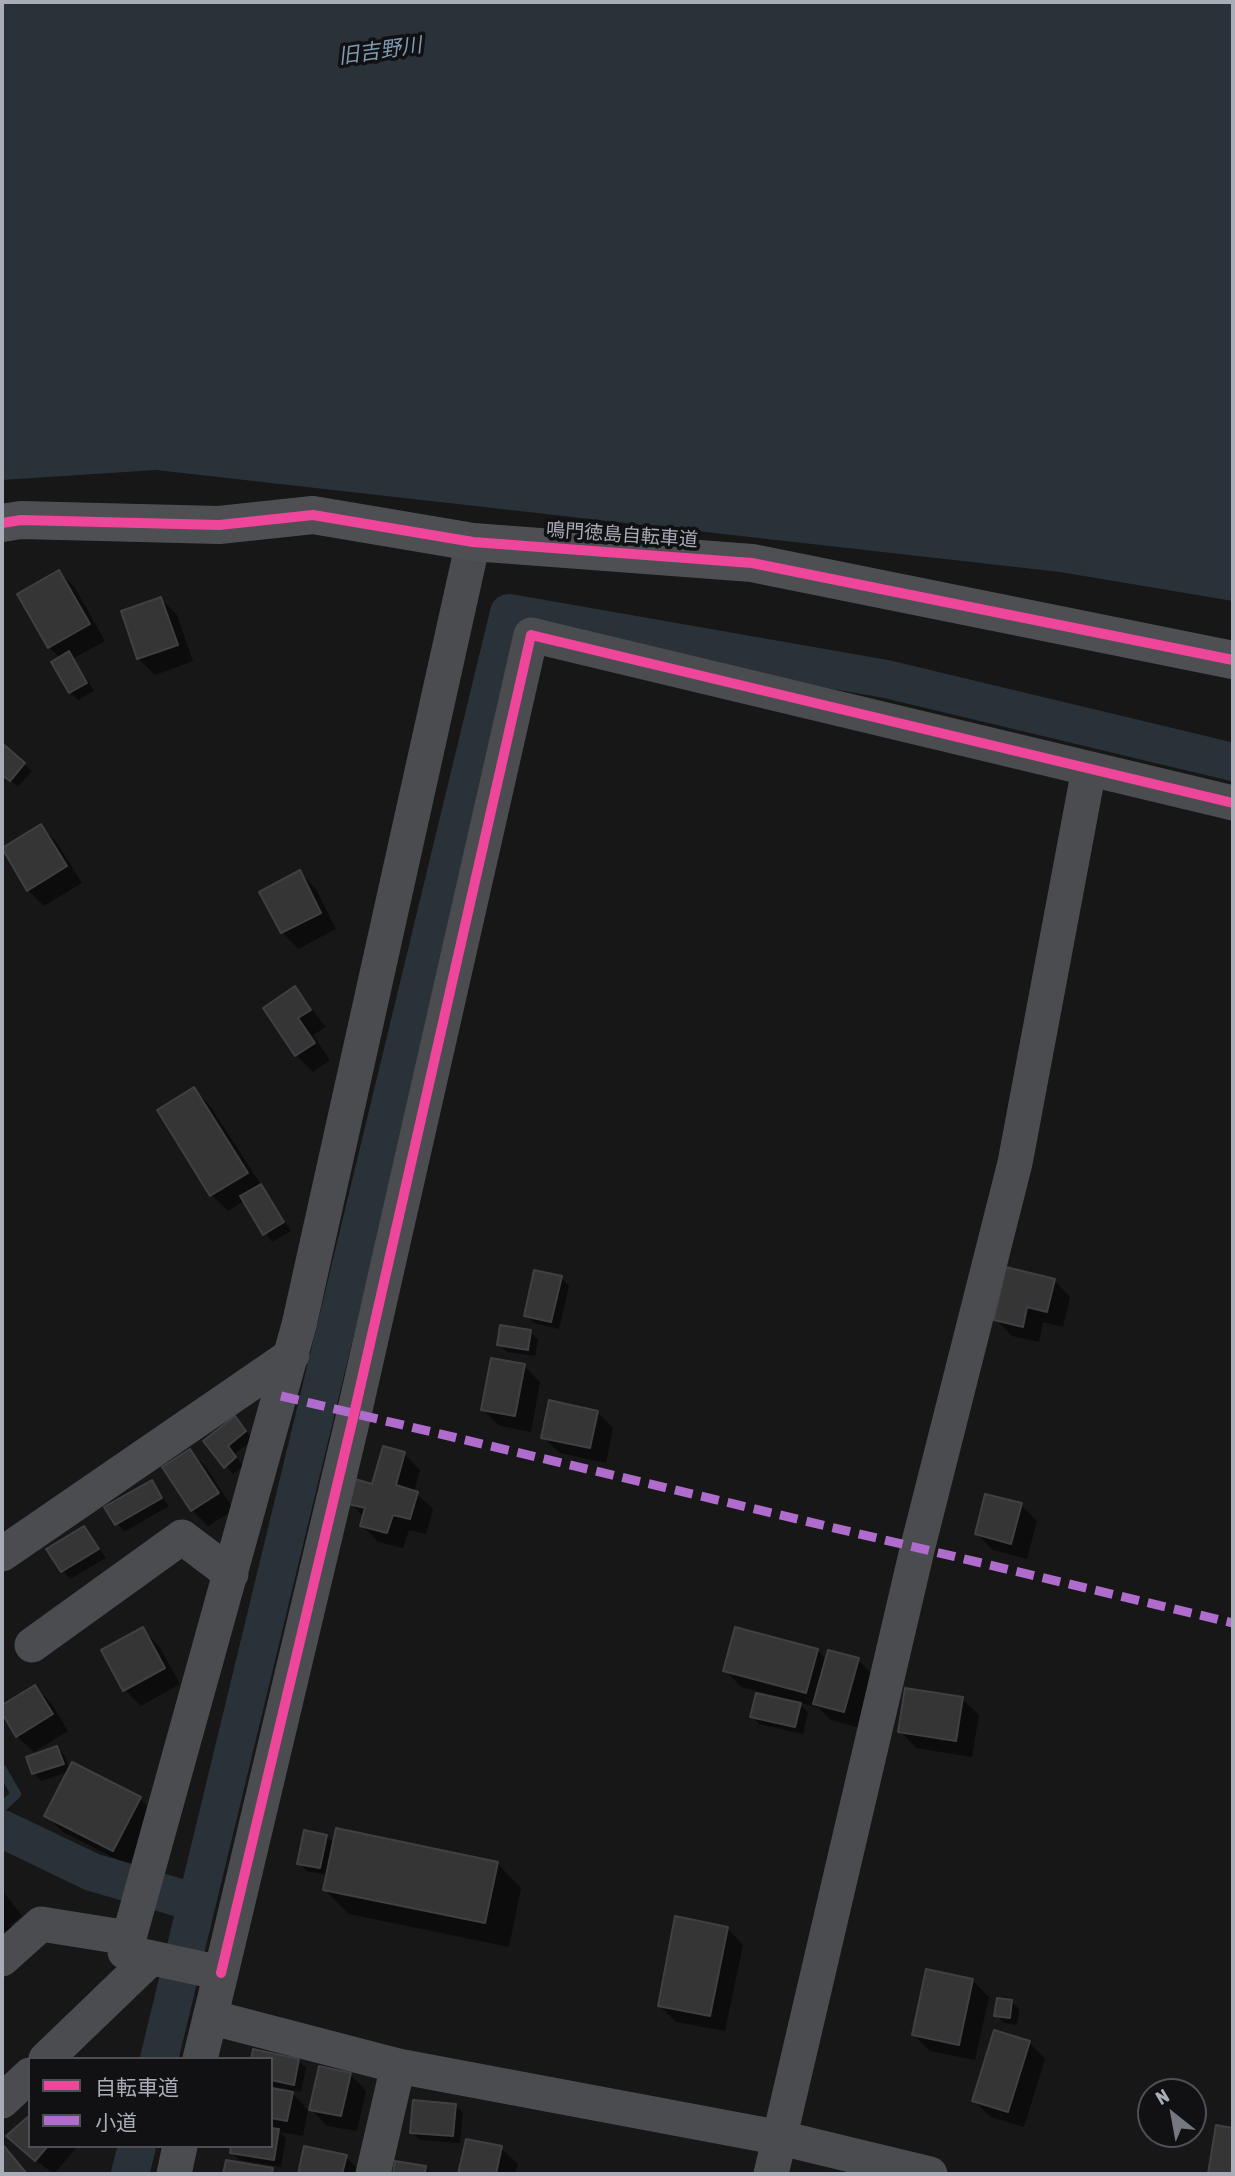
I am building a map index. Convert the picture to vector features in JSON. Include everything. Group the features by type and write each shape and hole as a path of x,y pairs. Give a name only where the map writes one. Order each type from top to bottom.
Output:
{"main road":[{"name":"鳴門徳島自転車道","path":"2,523 21,520 219,525 313,515 473,541 752,563 1233,660"}],"street":[{"path":"48,2057 140,1948 231,1574 292,1355 473,541"},
{"path":"200,2057 354,1414 531,635 1233,803"},
{"path":"771,2174 918,1550 1015,1163 1089,769"},
{"path":"2,1554 292,1355"},
{"path":"32,1645 182,1537 231,1574"},
{"path":"2,1959 41,1924 140,1948 221,1973"},
{"path":"210,2017 398,2066 781,2138 930,2174"},
{"path":"373,2174 398,2066"},
{"path":"2,2101 28,2077"},
{"path":"174,2174 180,2148"}],"water":[{"name":"旧吉野川","path":"2,2 1233,2 1233,601 1060,572 156,470 2,480"}],"building":[{"path":"59,570 90,624 48,648 17,594"},
{"path":"161,597 178,645 137,659 121,611"},
{"path":"69,651 87,683 69,693 51,662"},
{"path":"2,743 25,763 10,781 2,775"},
{"path":"41,824 67,866 27,891 2,848"},
{"path":"300,870 321,913 281,933 259,892"},
{"path":"295,986 311,1010 298,1018 315,1043 295,1056 263,1008"},
{"path":"194,1087 248,1173 210,1196 157,1110"},
{"path":"261,1184 284,1222 263,1235 240,1196"},
{"path":"1006,1267 1055,1279 1047,1312 1027,1307 1023,1327 994,1320"},
{"path":"534,1270 562,1276 551,1322 524,1316"},
{"path":"500,1325 531,1330 528,1350 497,1345"},
{"path":"491,1358 525,1364 515,1416 481,1410"},
{"path":"549,1400 598,1411 590,1448 541,1438"},
{"path":"235,1416 246,1431 228,1446 236,1457 224,1468 203,1441"},
{"path":"383,1446 405,1452 396,1485 418,1492 410,1519 393,1515 387,1533 360,1526 365,1508 348,1504 355,1479 372,1484"},
{"path":"190,1449 219,1493 191,1511 162,1467"},
{"path":"152,1480 162,1498 115,1525 104,1507"},
{"path":"985,1494 1022,1503 1011,1544 975,1534"},
{"path":"84,1526 99,1549 61,1572 46,1549"},
{"path":"143,1627 165,1668 123,1691 101,1650"},
{"path":"735,1627 818,1649 806,1693 723,1671"},
{"path":"828,1650 859,1658 844,1712 813,1704"},
{"path":"35,1685 53,1714 16,1737 2,1713 2,1705"},
{"path":"905,1688 963,1697 956,1741 898,1732"},
{"path":"756,1693 801,1703 795,1727 750,1717"},
{"path":"57,1746 64,1764 32,1774 26,1757"},
{"path":"72,1762 141,1797 113,1851 44,1816"},
{"path":"336,1828 498,1862 485,1923 323,1890"},
{"path":"304,1830 327,1835 320,1868 297,1864"},
{"path":"675,1916 728,1927 710,2016 658,2006"},
{"path":"926,1969 973,1979 959,2045 912,2035"},
{"path":"997,1998 1012,2000 1010,2018 994,2016"},
{"path":"994,2030 1030,2041 1008,2112 972,2101"},
{"path":"253,2049 299,2059 294,2085 273,2080 273,2057 251,2057"},
{"path":"319,2066 351,2073 341,2116 309,2110"},
{"path":"273,2088 293,2092 287,2121 273,2118"},
{"path":"413,2100 456,2104 453,2136 410,2133"},
{"path":"28,2117 28,2148 46,2148 35,2161 6,2136"},
{"path":"1216,2125 1233,2128 1233,2174 1208,2174"},
{"path":"273,2128 279,2129 274,2160 230,2153 231,2148 273,2148"},
{"path":"466,2139 502,2146 496,2174 458,2174"},
{"path":"3,2145 27,2174 2,2174"},
{"path":"304,2146 347,2155 342,2174 298,2174"},
{"path":"226,2160 273,2168 272,2174 223,2174"},
{"path":"395,2161 426,2166 425,2174 393,2174"}],"waterway":[{"path":"159,2057 509,613 886,679 1233,762"},
{"path":"2,1770 16,1794 2,1807"},
{"path":"2,1829 92,1872 197,1903"},
{"path":"130,2174 136,2148"}],"marked path":[{"path":"281,1396 1233,1623"}],"cycle path":[{"path":"2,523 21,520 219,525 313,515 473,542 752,563 1233,660"},
{"path":"221,1973 354,1414 531,635 1233,803"}]}
